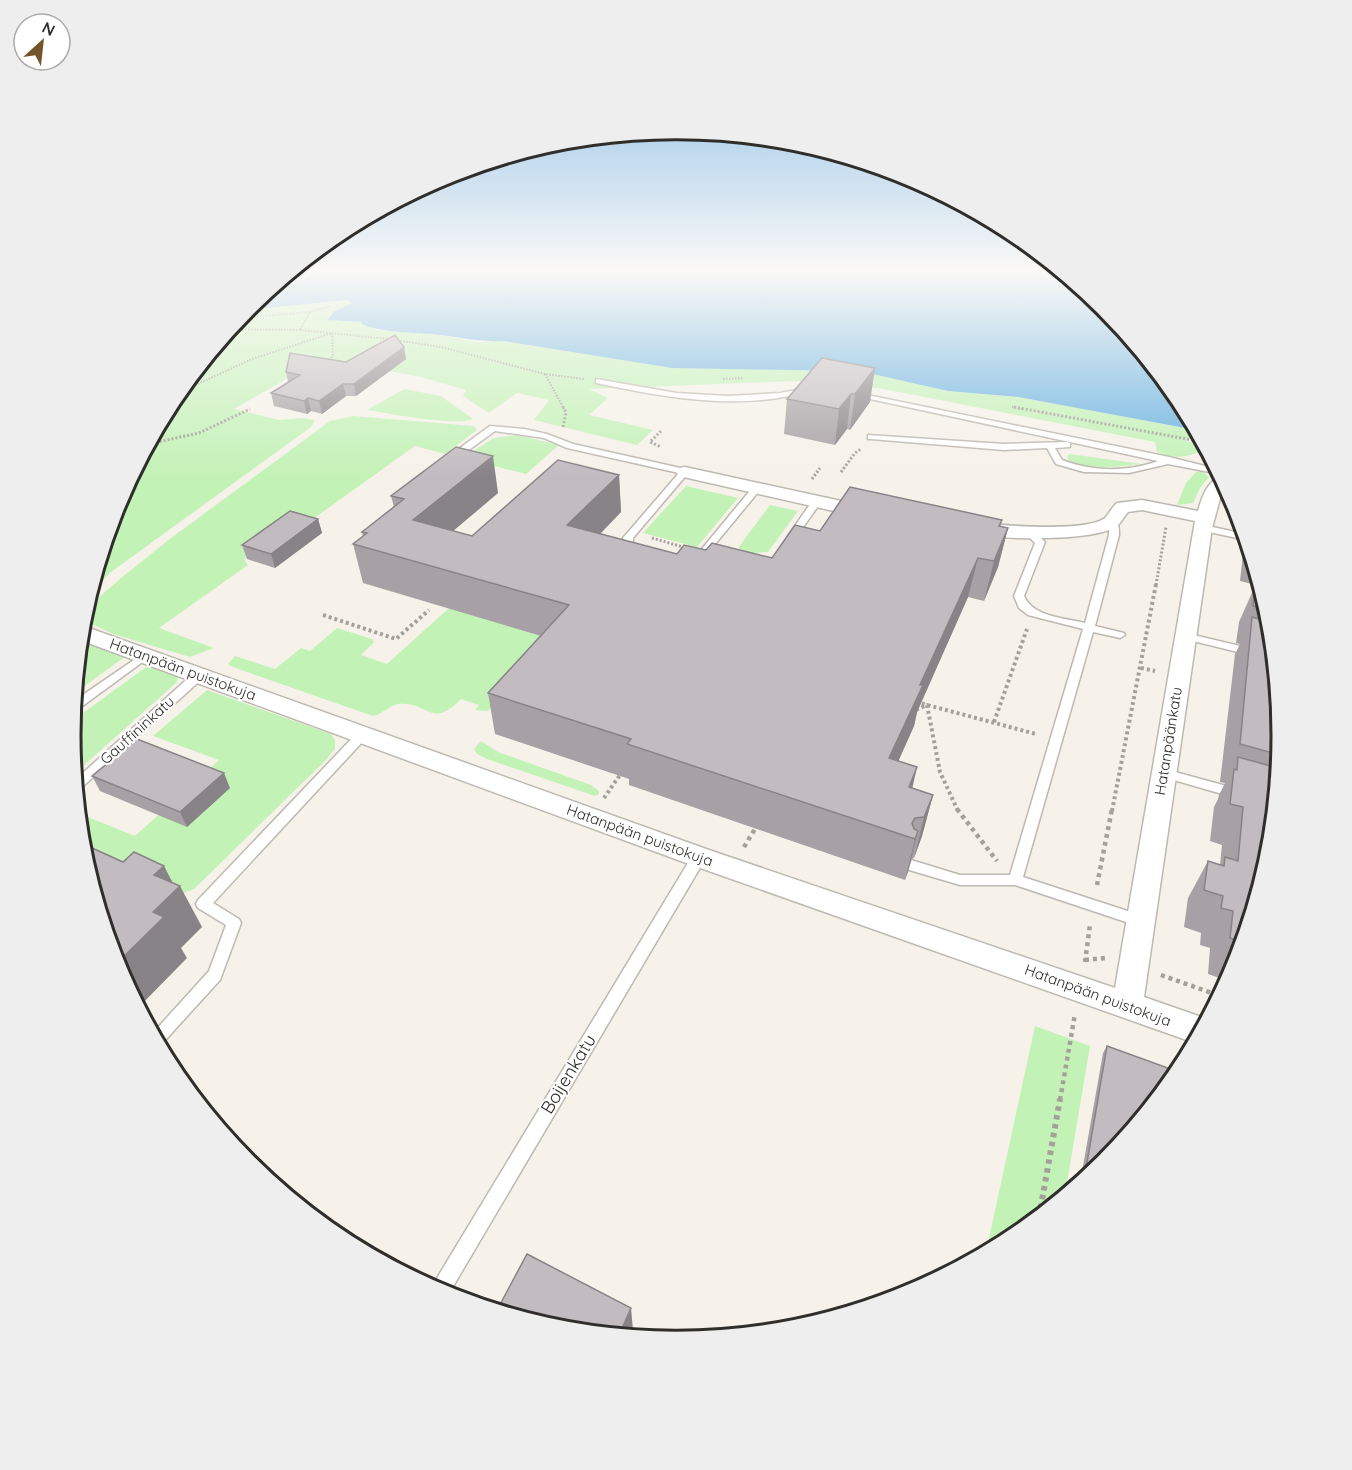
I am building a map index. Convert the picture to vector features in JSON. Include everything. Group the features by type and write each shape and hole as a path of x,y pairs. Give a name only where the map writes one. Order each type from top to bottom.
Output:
{"street":[{"path":"685,472 890,517"},
{"name":"Hatanpäänkatu","path":"1127,1005 1204,523 1212,494 1217,488"},
{"path":"952,526 1030,533 1084,528 1110,522 1120,509 1129,505 1167,510 1204,523"},
{"name":"Hatanpään puistokuja","path":"89,636 699,856 1193,1029"}],"lane":[{"path":"599,381 666,395 707,399 774,397 815,388"},
{"path":"852,393 1209,470"},
{"path":"440,467 493,428 548,436 570,446 685,472 628,538 628,544 645,555"},
{"path":"871,437 1004,447 1092,446"},
{"path":"1049,445 1059,462 1084,470 1146,468 1169,460"},
{"path":"684,563 696,559 704,552 756,489"},
{"path":"783,548 816,502"},
{"path":"1015,880 1114,535 1114,526 1110,522"},
{"path":"1204,523 1235,533"},
{"path":"1030,533 1040,542 1020,600 1032,613 1120,635"},
{"path":"1185,636 1266,656"},
{"path":"82,701 144,656"},
{"name":"Gauffininkatu","path":"83,780 199,675"},
{"path":"162,1034 215,975 234,923 203,904 362,735"},
{"path":"1164,773 1252,798"},
{"name":"Boijenkatu","path":"444,1283 699,856"},
{"path":"911,865 960,880 1015,880 1142,921"}],"path":[{"path":"195,385 252,359 315,339"},
{"path":"326,363 333,356 332,339"},
{"path":"545,374 566,411 565,425 548,436"},
{"path":"158,442 199,433 250,409"},
{"path":"650,442 661,431"},
{"path":"841,472 855,453 859,452"},
{"path":"1041,1204 1093,907 1141,668 1167,510"},
{"path":"650,538 686,547"},
{"path":"660,551 667,542"},
{"path":"323,615 396,639 429,610"},
{"path":"1141,668 1156,672"},
{"path":"905,699 1054,739"},
{"path":"910,712 927,705"},
{"path":"927,705 934,754 951,800 974,836 1015,880"},
{"path":"602,801 627,764"},
{"path":"742,850 755,829"}],"green space":[{"path":"233,339 460,339 478,342 503,341 677,368 840,371 877,375 948,391 1018,397 1185,428 1191,438 1185,441 1194,443 1199,452 1188,456 1171,456 1157,452 1155,442 878,388 820,380 589,389 608,398 589,415 653,430 637,445 534,420 549,400 517,393 489,413 463,396 466,390 421,377 331,360 302,370 234,409 279,420 302,418 315,420 311,427 111,572 101,583 126,507 142,472 181,404"},
{"path":"404,389 441,396 473,419 438,420 367,410"},
{"path":"353,416 474,426 477,430 445,454 415,446 303,526 293,523 244,559 248,565 159,628 214,648 190,657 113,634 91,624 99,597 126,574 171,538 330,421"},
{"path":"517,435 559,445 526,474 462,458 494,438"},
{"path":"1070,454 1141,464 1113,467 1086,466 1069,461 1067,456"},
{"path":"1196,472 1203,472 1209,477 1200,488 1193,503 1177,505 1186,483"},
{"path":"686,486 738,498 697,547 643,533"},
{"path":"770,505 798,511 768,552 751,553 738,548"},
{"path":"449,608 547,638 501,701 487,711 475,710 479,705 461,699 443,712 430,712 409,704 399,704 373,716 228,664 235,656 275,669 301,648 310,651 337,628 372,639 374,642 361,655 387,664"},
{"path":"88,642 126,656 83,687"},
{"path":"149,665 178,677 177,682 82,767 82,714"},
{"path":"207,690 331,734 335,740 335,749 194,889 182,894 93,856 92,851 87,816 135,836 219,760 153,736"},
{"path":"481,741 498,752 591,785 599,791 599,794 595,796 487,759 477,754 474,749"},
{"path":"1035,1026 1090,1046 1067,1183 1038,1207 988,1241"}],"water":[{"path":"468,339 1119,339 1171,404 1185,428 1018,397 948,391 877,375 840,371 672,368 503,341"}],"building":[{"path":"388,339 398,339 404,347 354,384 343,384 319,401 308,398 304,401 271,393 300,375 286,372 290,353 346,362"},
{"path":"822,358 875,368 855,394 851,394 839,409 787,399"},
{"path":"456,447 493,456 413,520 472,536 558,460 619,475 567,525 677,554 684,545 706,550 712,543 772,558 795,525 820,531 850,487 1002,520 999,526 1008,528 994,561 978,558 889,758 917,767 909,787 933,795 924,817 915,818 912,823 914,829 918,831 915,839 627,744 631,739 488,693 569,605 353,544 367,533 362,532 404,499 391,496"},
{"path":"290,511 318,519 271,554 242,545"},
{"path":"1254,594 1257,607 1253,606"},
{"path":"1252,617 1260,619 1266,657 1270,696 1271,752 1240,744"},
{"path":"137,739 224,773 180,812 92,776"},
{"path":"1238,757 1270,766 1260,851 1251,889 1234,939 1230,938 1233,911 1221,908 1223,896 1204,890 1208,861 1224,866 1225,857 1238,861 1243,807 1230,804 1234,769 1237,770"},
{"path":"91,848 123,862 134,852 164,866 154,875 180,886 153,912 164,917 124,956 101,889"},
{"path":"1107,1046 1169,1068 1123,1127 1087,1165"},
{"path":"527,1254 631,1308 622,1327 560,1319 501,1303"}]}
